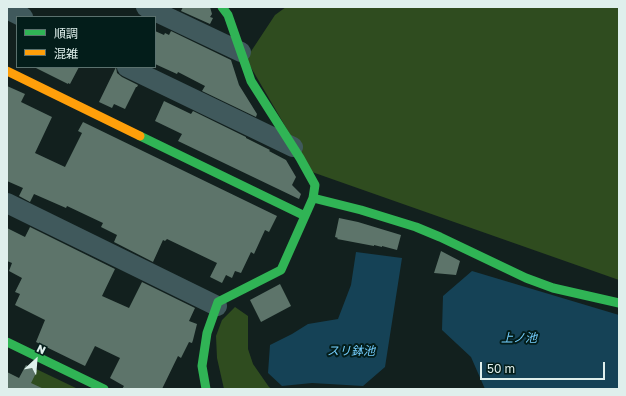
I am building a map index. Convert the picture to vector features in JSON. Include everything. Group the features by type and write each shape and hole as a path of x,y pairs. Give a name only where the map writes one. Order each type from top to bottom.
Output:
{"street":[{"path":"146,7 241,52"},
{"path":"206,389 202,366 207,332 218,302 281,270 313,198 315,185 251,81 228,15 222,7"},
{"path":"7,9 21,16"},
{"path":"129,68 293,147"},
{"path":"7,71 305,216"},
{"path":"313,198 361,210 416,227 526,278 553,288 619,304"},
{"path":"7,203 216,306"},
{"path":"7,342 104,389"}],"green space":[{"path":"286,7 619,7 619,280 312,172 246,59 275,15"},
{"path":"235,307 248,316 248,349 253,364 272,389 224,389 217,358 216,336 222,320"},
{"path":"32,367 78,389 20,389"}],"water":[{"name":"スリ鉢池","path":"356,252 402,258 385,367 363,386 312,383 282,386 268,373 270,345 308,324 338,319 351,285"},
{"name":"上ノ池","path":"472,271 619,315 619,389 485,389 471,357 442,330 443,296"}],"building":[{"path":"183,7 210,7 212,14 210,17 213,18 210,24 181,11"},
{"path":"156,31 164,35 165,33 169,35 171,31 231,60 239,85 257,114 256,117 202,91 205,86 178,72 177,74 156,64"},
{"path":"36,68 78,68 70,84"},
{"path":"116,68 117,73 122,77 138,85 125,109 114,104 112,108 99,102"},
{"path":"7,86 25,94 21,102 52,117 35,153 65,167 82,133 78,131 83,122 277,216 269,232 265,230 254,254 251,252 241,273 235,271 232,278 226,275 222,283 210,277 217,263 167,239 165,241 163,240 153,262 114,242 117,235 101,227 103,223 67,206 66,208 34,194 30,202 19,196 23,188 7,181"},
{"path":"164,101 191,114 193,111 246,137 286,160 296,177 292,185 301,194 299,199 178,141 182,134 155,121"},
{"path":"339,218 401,235 397,250 382,246 374,246 337,239 338,238 335,237"},
{"path":"30,227 115,269 102,296 129,308 142,282 195,308 189,321 197,324 192,343 189,342 181,358 178,356 162,389 122,389 124,386 110,378 120,358 95,346 85,366 36,342 45,320 15,305 20,294 15,292 22,278 9,271 12,263 7,261 7,228 25,237"},
{"path":"441,251 460,261 456,275 434,273"},
{"path":"280,284 291,306 261,322 250,300"},
{"path":"26,365 37,371 31,383 44,389 7,389 7,372 19,378"}],"traffic: fast":[{"path":"206,389 202,366 207,333 218,302 281,270 313,198 315,185 300,158 251,81 228,15 222,7"},
{"path":"140,136 305,216"},
{"path":"313,198 361,210 416,227 526,278 553,288 619,303"},
{"path":"7,342 104,389"}],"traffic: slow":[{"path":"7,71 140,136"}]}
